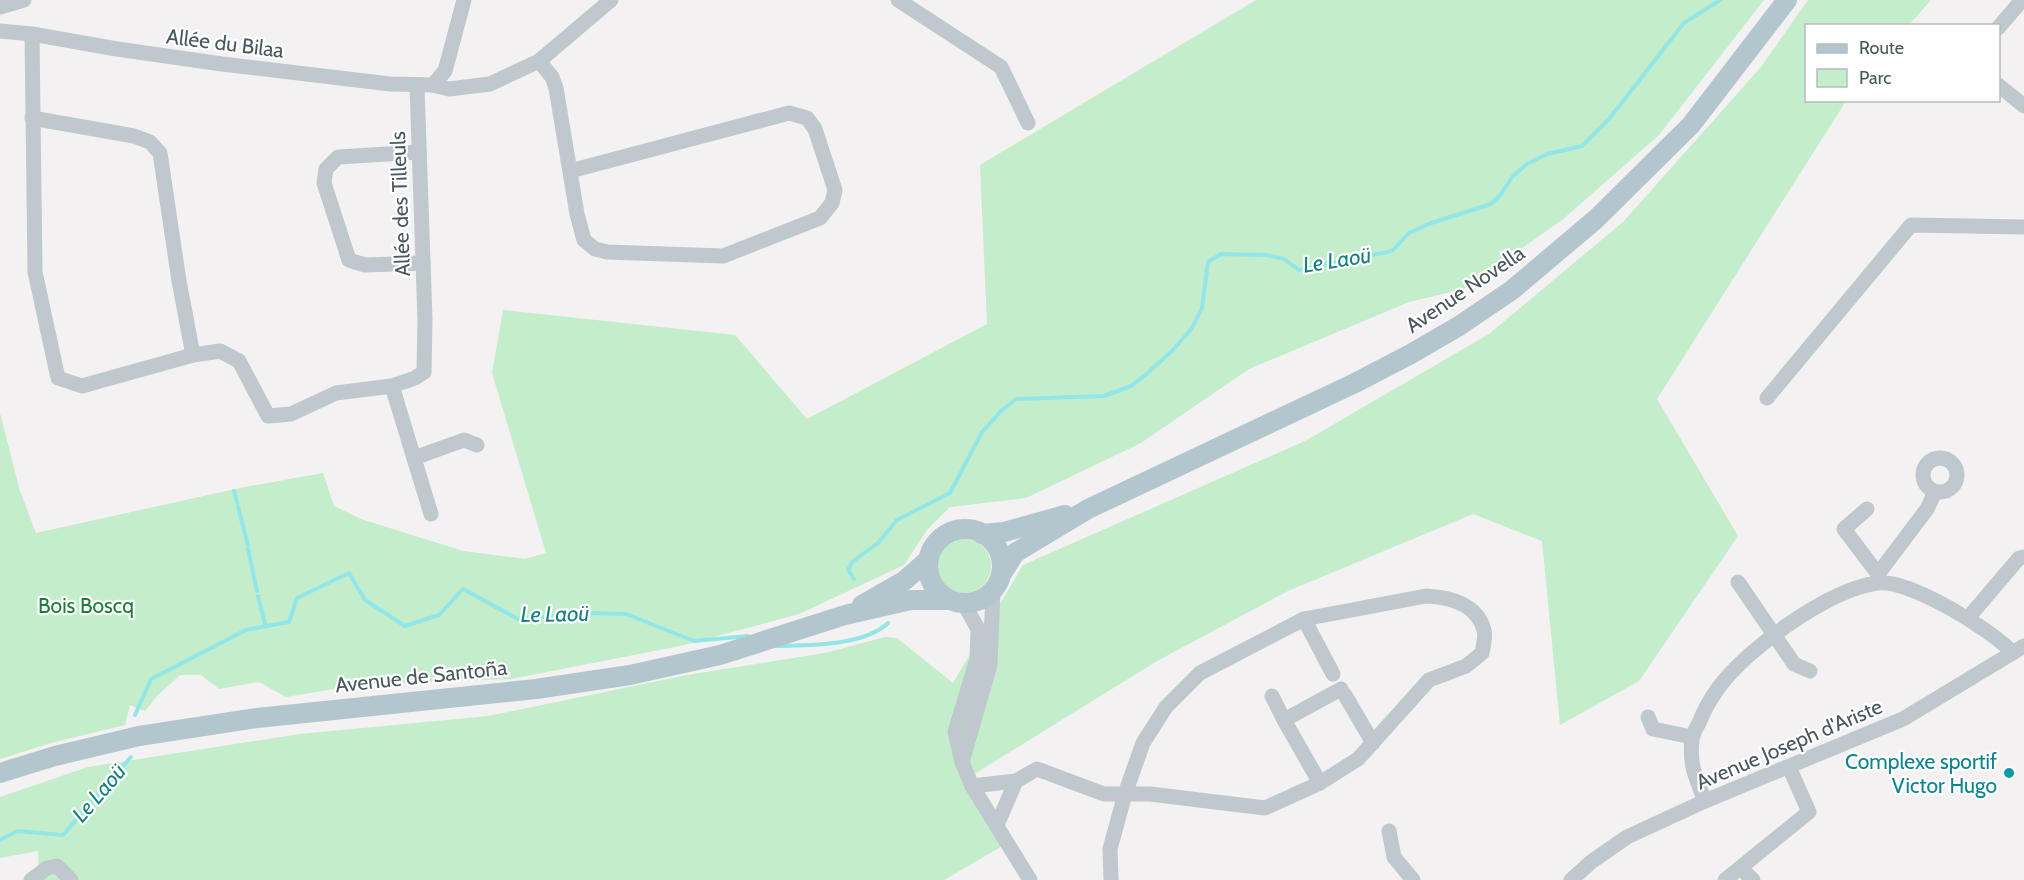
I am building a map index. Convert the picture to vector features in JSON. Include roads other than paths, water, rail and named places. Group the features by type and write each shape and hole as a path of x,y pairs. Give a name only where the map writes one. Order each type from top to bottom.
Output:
{"main road":[{"name":"Avenue Novella","path":"997,583 1015,553 1088,509 1355,383 1459,326 1512,290 1596,219 1691,125 1787,0"},
{"name":"Avenue Novella","path":"982,534 1004,532 1088,509"},
{"path":"971,530 982,534 992,541 999,551 1002,563 997,583 984,598 956,602 938,592 931,583 928,572 928,560 932,549 949,533 971,530"},
{"name":"Avenue de Santoña","path":"845,615 904,581 928,560"},
{"name":"Avenue de Santoña","path":"0,773 55,756 139,736 268,717 536,689 630,675 720,655 845,615 911,600 956,602"}],"street":[{"path":"0,7 24,0"},
{"path":"433,85 445,71 464,0"},
{"name":"Allée du Bilaa","path":"4,28 117,49 222,64 417,86 433,85 449,89 490,84 539,61 611,0"},
{"path":"898,0 1001,66 1028,123"},
{"path":"2000,26 2022,0"},
{"path":"32,34 35,272 58,378 82,386 193,355 220,351 239,361 268,416 291,414 336,393 392,386 431,514"},
{"path":"539,61 552,77 556,88 570,171 578,214 585,240 595,249 607,252 723,256 819,218 832,203 835,190 815,129 807,118 789,113 570,171"},
{"name":"Allée des Tilleuls","path":"392,386 424,372 425,320 417,86"},
{"path":"2000,87 2024,106"},
{"path":"32,118 134,136 150,142 160,153 179,281 193,355"},
{"path":"419,152 338,157 326,169 324,183 349,260 365,265 423,263"},
{"path":"1767,398 1911,225 2024,227"},
{"path":"414,458 464,440 477,445"},
{"path":"1705,801 1691,763 1692,737 1719,687 1737,667 1774,635 1811,610 1878,578 1927,509 1935,492"},
{"path":"1867,509 1844,529 1878,578 1930,597 2019,650"},
{"path":"1968,618 2019,558 2024,557"},
{"path":"1738,582 1794,664 1810,671"},
{"path":"962,762 990,665 997,583"},
{"path":"972,786 1016,781 1037,769 1104,794 1125,794 1150,794 1264,808 1320,783 1358,759 1429,680 1466,666 1482,653 1485,631 1474,610 1446,597 1426,596 1304,619 1200,673 1166,707 1143,743 1125,794 1110,849 1111,880"},
{"path":"956,602 978,629 977,659 955,732 962,762 972,786 1030,880"},
{"path":"1304,619 1333,674"},
{"name":"Avenue Joseph d'Ariste","path":"1571,880 1591,862 1627,837 1705,801 1903,719 2019,650"},
{"path":"1284,720 1343,692 1373,743"},
{"path":"1272,696 1320,783"},
{"path":"1648,717 1653,729 1692,737"},
{"path":"1725,880 1809,812 1789,766"},
{"path":"997,825 1016,781"},
{"path":"1389,831 1394,856 1413,880"},
{"path":"31,880 48,868 57,866 71,880"},
{"path":"1741,868 1753,880"}],"waterway":[{"name":"Le Laoü","path":"854,579 848,570 852,562 878,543 897,520 950,493 982,432 1001,411 1016,399 1104,396 1131,386 1144,376 1173,350 1192,328 1202,308 1208,262 1221,254 1267,255 1284,259 1299,270 1392,251 1409,233 1431,223 1491,204 1513,176 1527,164 1547,154 1582,146 1609,119 1684,23 1720,0"},
{"path":"234,491 237,503"},
{"path":"238,507 248,545"},
{"path":"248,549 257,591"},
{"name":"Le Laoü","path":"135,715 151,679 246,630 289,622 297,598 349,573 365,600 405,626 439,615 463,589 518,619 589,613 626,614 694,641 748,636"},
{"path":"258,596 265,625"},
{"name":"Le Laoü","path":"777,646 851,640 878,631 888,623"},
{"name":"Le Laoü","path":"0,840 17,831 63,835 131,757"}],"place":[{"name":"Complexe sportif Victor Hugo","path":"2009,773"}],"park label":[{"name":"Bois Boscq","path":"86,605"}]}
